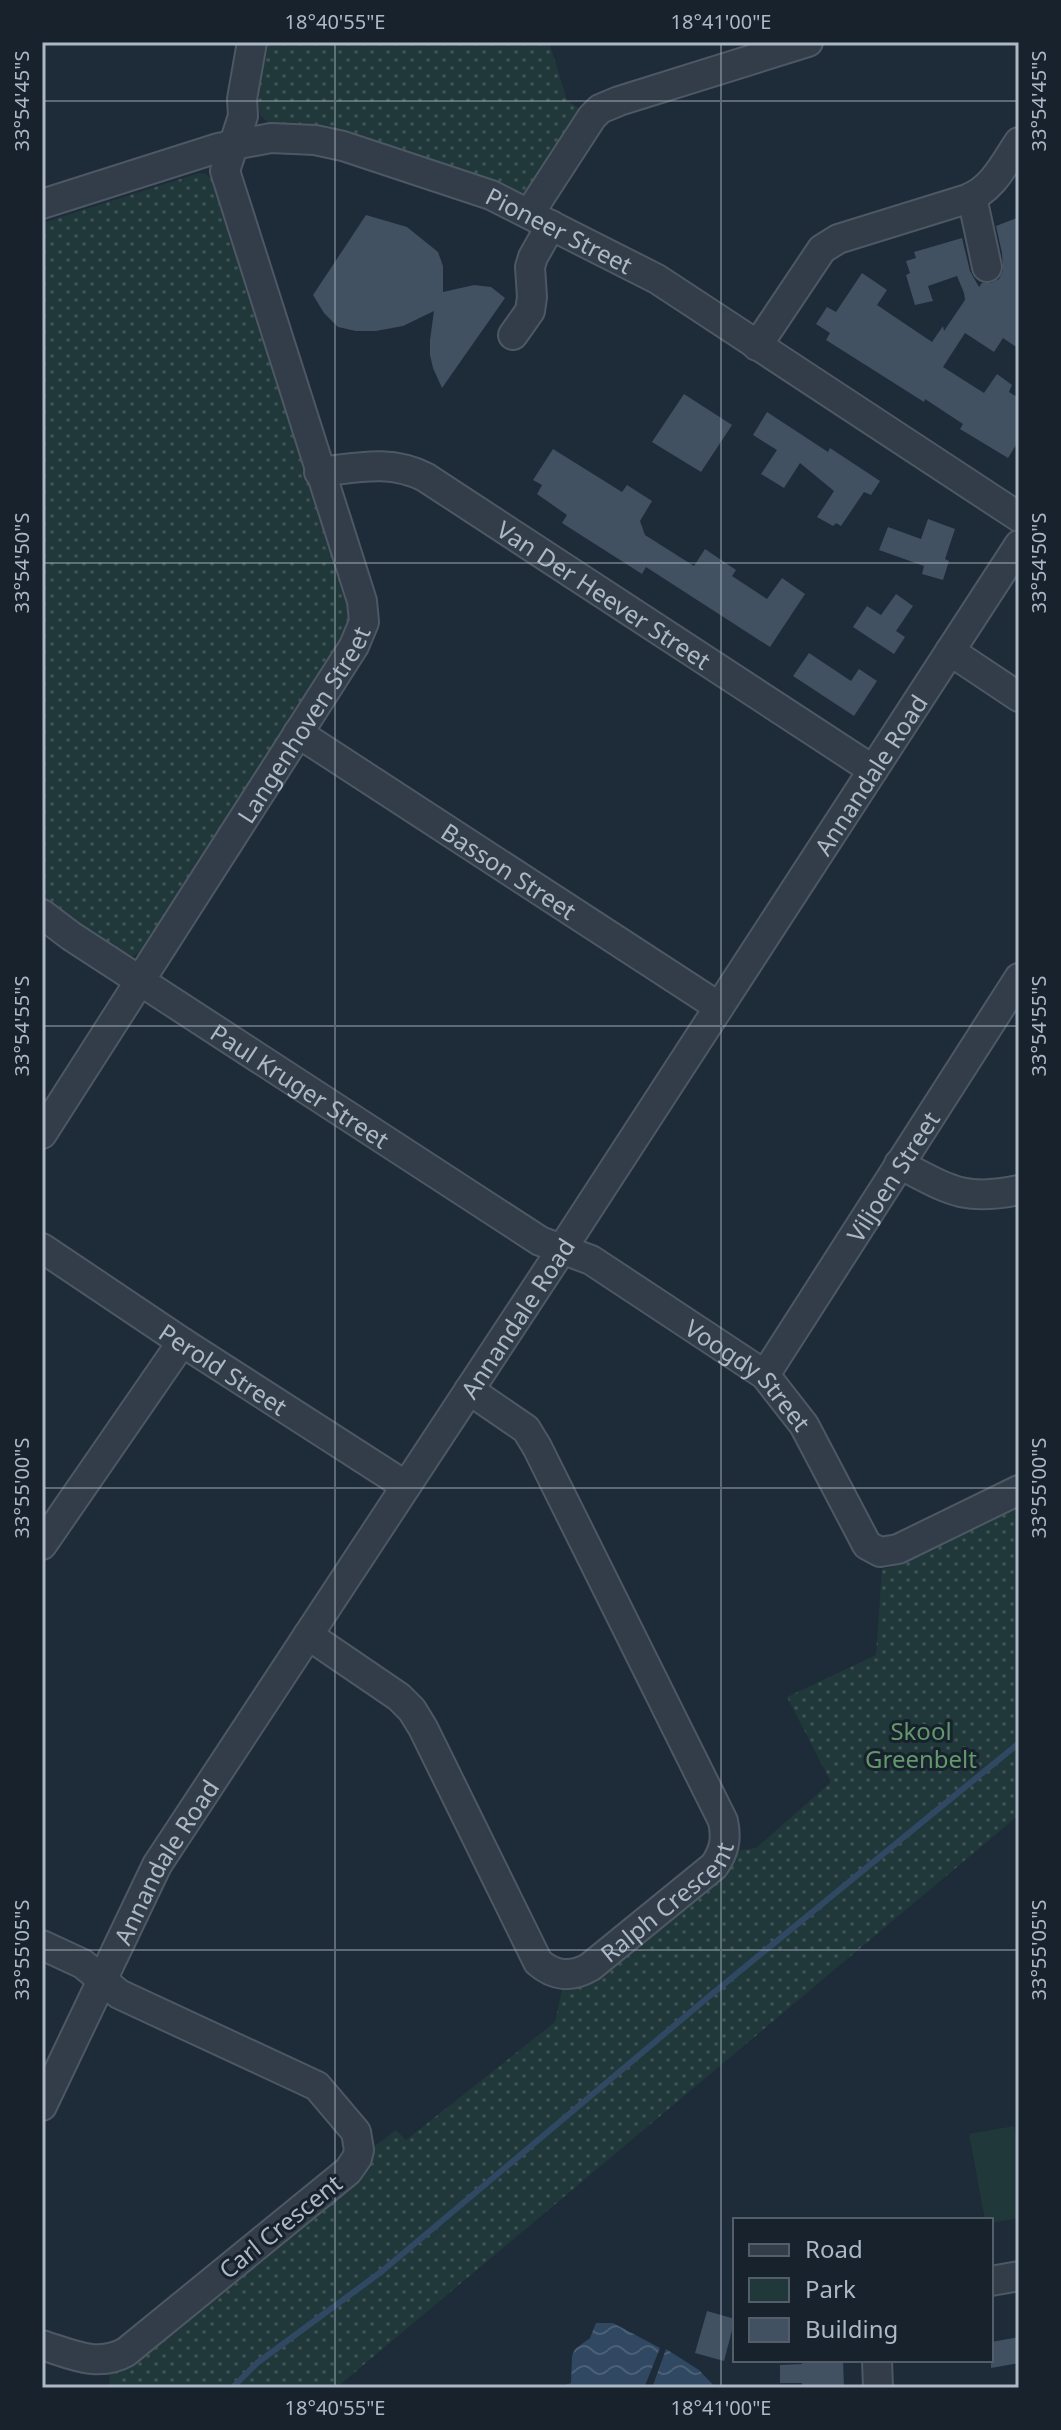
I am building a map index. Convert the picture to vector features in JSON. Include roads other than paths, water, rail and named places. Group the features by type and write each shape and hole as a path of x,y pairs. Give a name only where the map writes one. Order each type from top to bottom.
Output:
{"street":[{"name":"Langenhoven Street","path":"42,1134 359,638 364,622 362,601 225,171 243,116 242,99 252,42"},
{"path":"513,335 530,311 530,267 540,220 586,125 600,109 808,42"},
{"name":"Pioneer Street","path":"42,204 233,144 271,138 343,146 478,189 657,279 1019,517"},
{"path":"757,346 812,260 829,243 972,197 994,181 1019,142"},
{"path":"972,197 987,267"},
{"name":"Van Der Heever Street","path":"319,472 396,466 425,477 873,770"},
{"name":"Annandale Road","path":"42,2106 157,1865 1019,545"},
{"path":"950,651 1019,697"},
{"name":"Basson Street","path":"298,733 719,1007"},
{"name":"Paul Kruger Street","path":"42,914 71,936 540,1241 562,1249"},
{"name":"Viljoen Street","path":"765,1375 1019,978"},
{"path":"899,1164 949,1190 970,1195 1019,1190"},
{"name":"Perold Street","path":"42,1248 406,1486"},
{"name":"Voogdy Street","path":"562,1249 591,1260 765,1375 804,1425 867,1545 880,1552 910,1544 1019,1490"},
{"path":"42,1545 182,1342"},
{"name":"Ralph Crescent","path":"308,1635 399,1697 412,1710 538,1962 544,1968 571,1974 590,1967 719,1859 725,1843 723,1821 537,1447 526,1429 469,1390"},
{"name":"Carl Crescent","path":"42,1945 83,1964 119,1994 317,2086 356,2132 359,2150 354,2165 348,2171 126,2352 108,2360 92,2360 42,2345"},
{"path":"993,2281 1019,2276"},
{"path":"877,2362 878,2388"}],"water":[{"path":"596,2323 613,2323 660,2348 644,2388 557,2388 571,2383 572,2356 575,2349 590,2338"},
{"path":"666,2349 699,2370 716,2388 652,2388"}],"waterway":[{"path":"232,2388 257,2363 381,2272 712,1994 1019,1743"}],"park label":[{"name":"Skool Greenbelt","path":"921,1744"}]}
